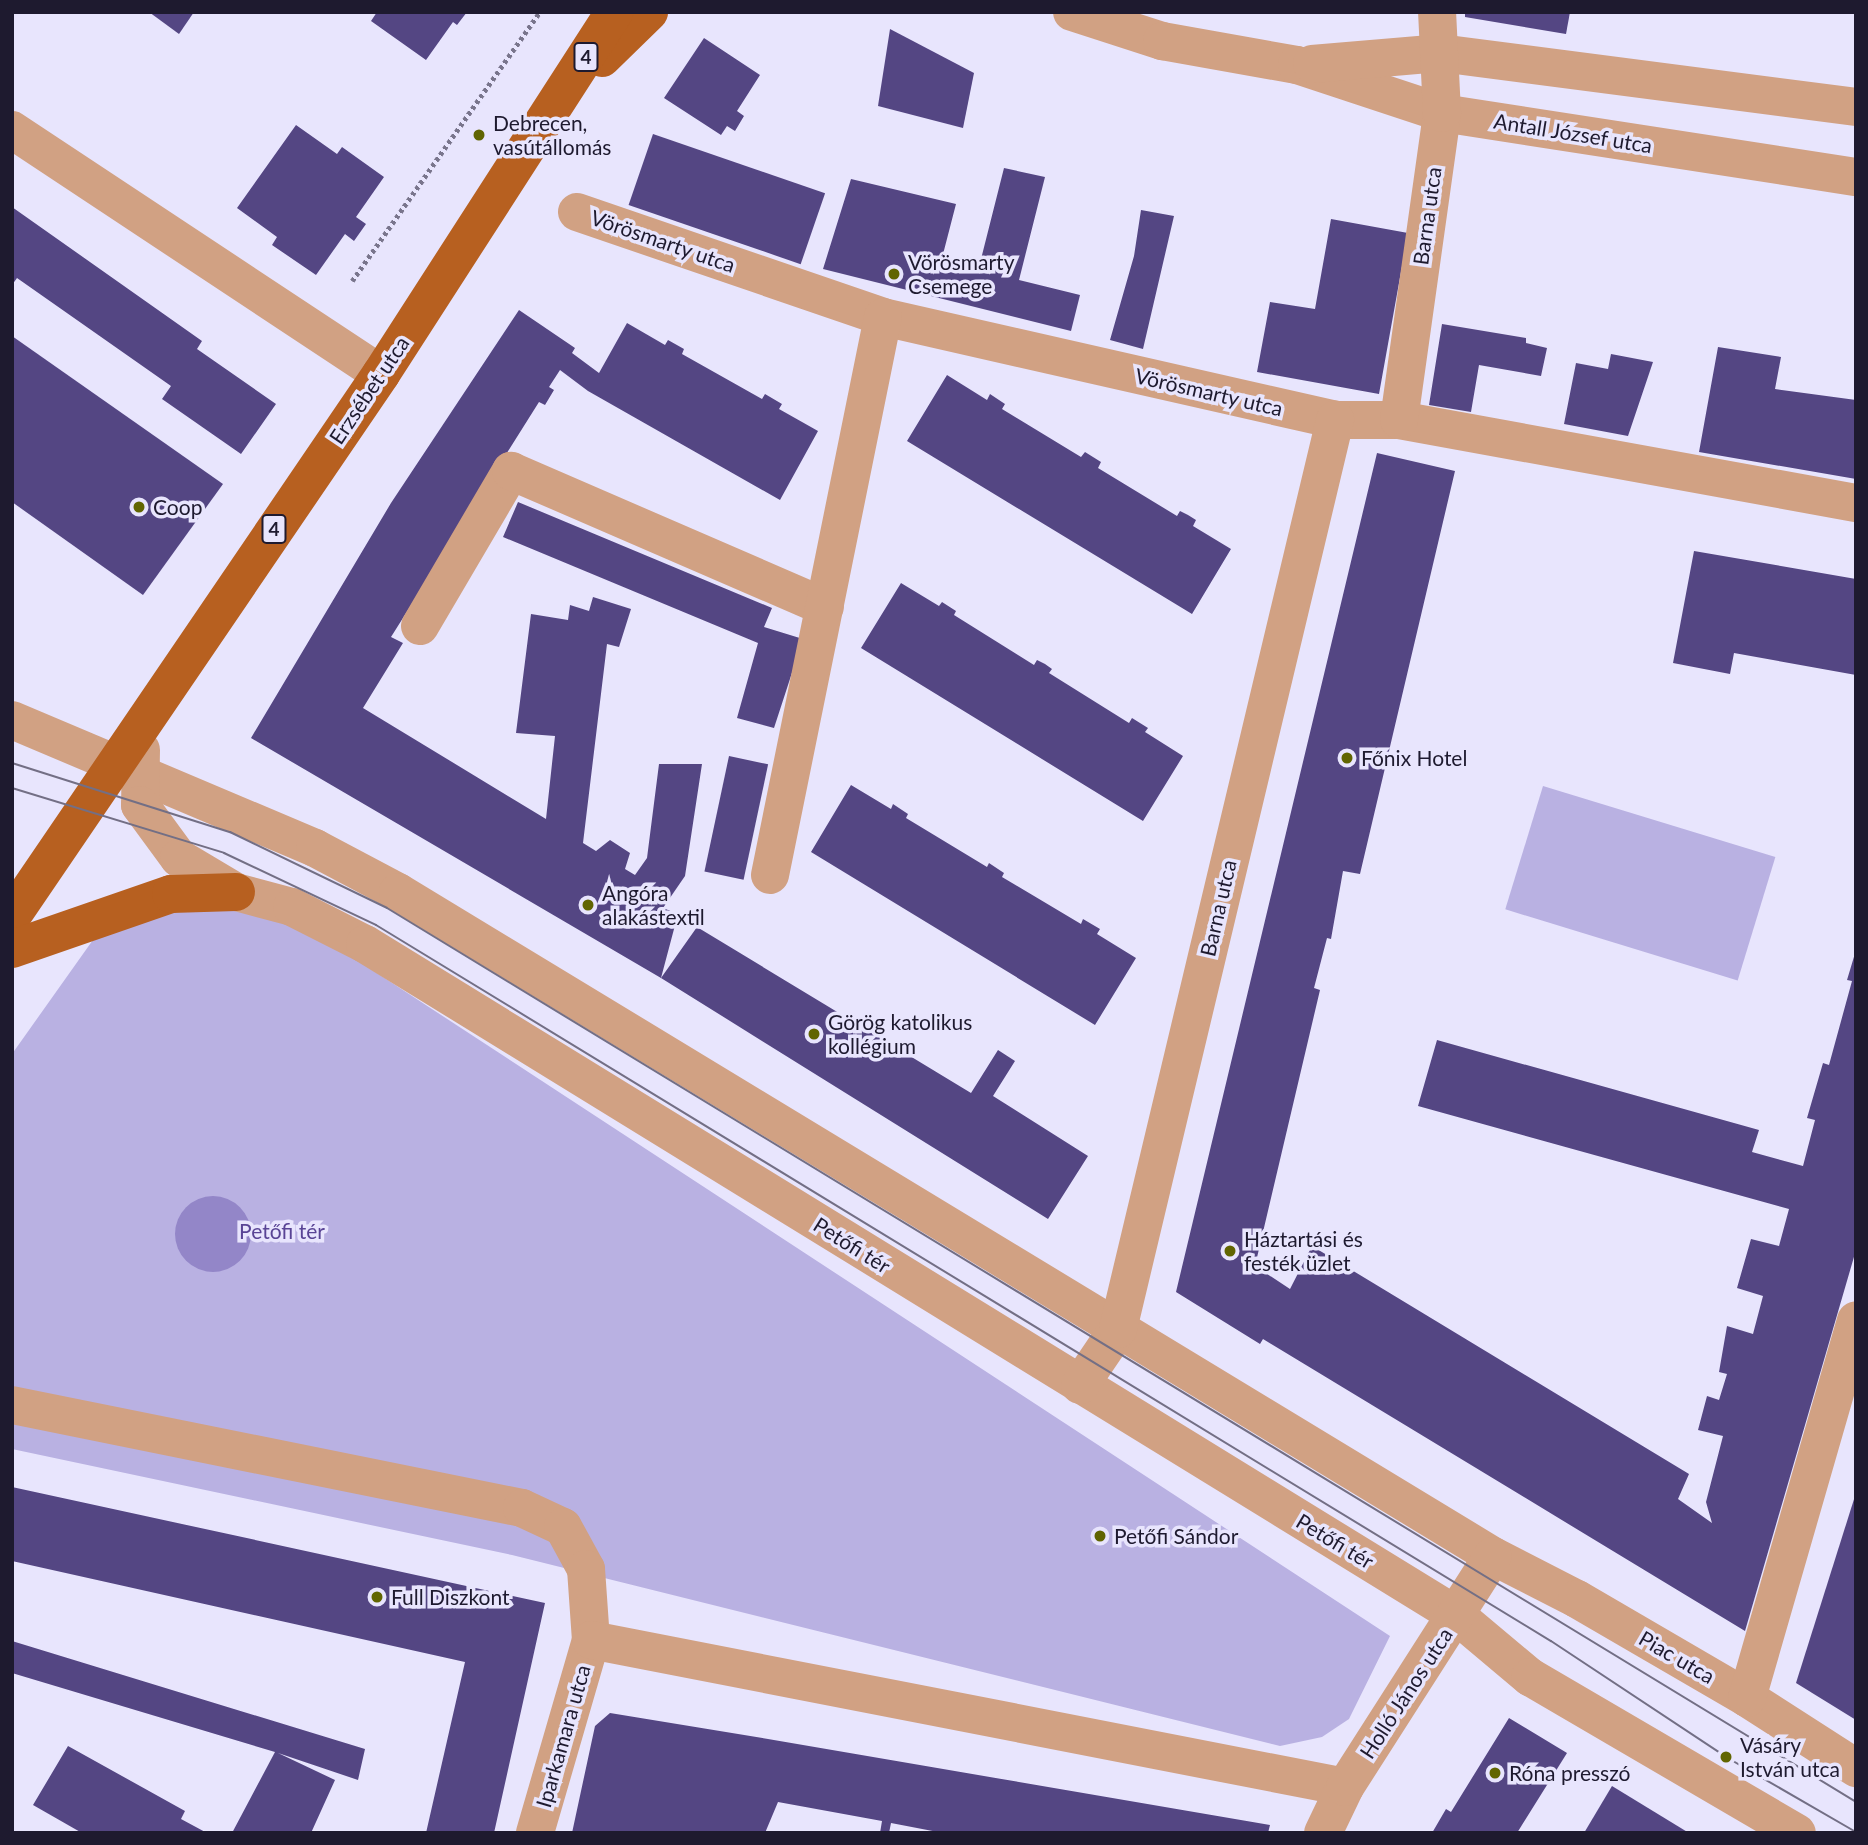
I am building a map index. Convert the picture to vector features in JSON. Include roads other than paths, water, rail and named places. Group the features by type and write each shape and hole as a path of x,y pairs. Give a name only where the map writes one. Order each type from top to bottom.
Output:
{"main road":[{"name":"Erzsébet utca","path":"127,768 167,684 381,374 614,12"},
{"path":"558,101 649,12"},
{"name":"4","path":"12,916 127,768"},
{"path":"12,949 171,894 236,892"}],"street":[{"name":"Antall József utca","path":"1072,12 1161,41 1297,65 1442,113 1856,177"},
{"name":"Barna utca","path":"1399,420 1442,113 1437,12"},
{"name":"Antall József utca","path":"1297,65 1440,53 1856,107"},
{"path":"12,130 381,374"},
{"name":"Vörösmarty utca","path":"577,212 883,317 1335,420 1399,420 1856,503"},
{"path":"770,874 883,317"},
{"name":"Barna utca","path":"1080,1385 1118,1329 1335,420"},
{"path":"420,625 511,471 825,607"},
{"path":"12,720 315,848 398,892 1493,1556"},
{"name":"Petőfi tér","path":"127,768 140,805 179,858 236,892 292,907 365,944 1456,1615"},
{"path":"1747,1698 1856,1320"},
{"path":"12,1405 522,1508 563,1527 586,1569 591,1640 1345,1787"},
{"name":"Piac utca","path":"1493,1556 1747,1698 1856,1768"},
{"name":"Holló János utca","path":"1324,1833 1345,1787 1493,1556"},
{"path":"1456,1615 1530,1677 1797,1833"},
{"name":"Iparkamara utca","path":"535,1833 591,1640"}],"tram line":[{"path":"12,763 230,832 387,908 1856,1802"},
{"path":"12,788 224,853 376,925 1551,1641 1726,1757 1856,1832"}],"place":[{"name":"Debrecen, vasútállomás","path":"479,135"},
{"name":"Vörösmarty Csemege","path":"894,274"},
{"name":"Coop","path":"139,507"},
{"name":"Főnix Hotel","path":"1347,758"},
{"name":"Angóra alakástextil","path":"588,905"},
{"name":"Görög katolikus kollégium","path":"814,1034"},
{"name":"Háztartási és festék üzlet","path":"1230,1251"},
{"name":"Petőfi Sándor","path":"1100,1536"},
{"name":"Full Diszkont","path":"377,1597"},
{"name":"Vásáry István utca","path":"1726,1757"},
{"name":"Róna presszó","path":"1495,1773"}]}
